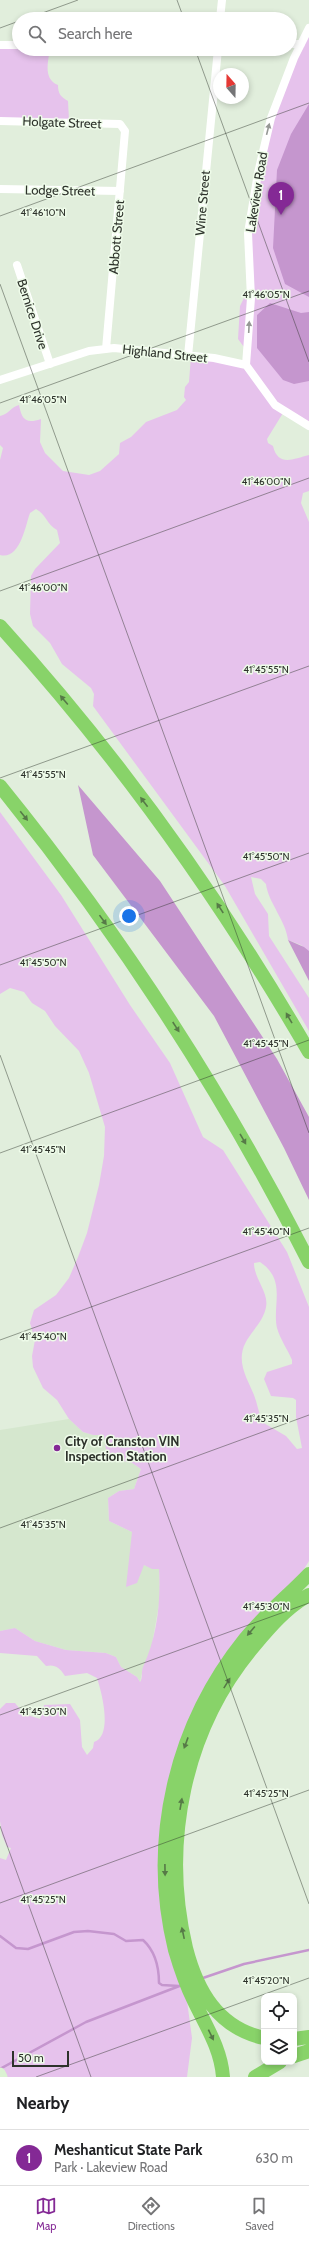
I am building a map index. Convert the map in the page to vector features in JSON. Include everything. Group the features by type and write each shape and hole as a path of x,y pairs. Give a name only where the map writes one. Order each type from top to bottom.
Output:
{"highway":[{"path":"0,626 90,733 179,850 256,964 309,1052"},
{"path":"0,786 87,898 158,1000 234,1123 309,1262"},
{"path":"297,1238 309,1270"},
{"path":"222,2077 221,2061 170,1922 165,1873 170,1806 182,1753 204,1701 234,1654 257,1625 309,1574"},
{"path":"188,1972 180,1921 176,1865 180,1809 193,1755 215,1703 236,1669 275,1622 295,1603 309,1595"},
{"path":"198,1997 214,2009 228,2023 243,2032 261,2037"},
{"path":"297,2039 309,2037"},
{"path":"297,2055 309,2051"},
{"path":"255,2077 275,2065"}],"street":[{"path":"221,12 222,0"},
{"name":"Lakeview Road","path":"297,54 309,28"},
{"path":"0,45 12,45"},
{"name":"Wine Street","path":"188,356 217,56"},
{"name":"Lakeview Road","path":"246,365 251,298 248,233 258,173 271,118 296,56"},
{"name":"Holgate Street","path":"0,121 73,121 120,124 122,126"},
{"name":"Abbott Street","path":"106,349 125,136 122,126"},
{"name":"Lodge Street","path":"0,189 120,191"},
{"name":"Bernice Drive","path":"17,265 50,364"},
{"name":"Highland Street","path":"0,380 89,351 106,349 129,348 236,362 246,365"},
{"path":"246,365 275,404 309,424"}],"shaded area":[{"path":"309,28 309,422 283,413 267,439 268,443 273,446 278,457 282,459 287,460 309,455 309,491 303,493 301,503 309,522 309,953 301,945 288,940 284,926 267,891 266,884 261,879 251,877 255,894 268,914 269,936 309,998 309,1031 225,886 93,706 94,694 91,688 62,664 50,643 33,626 30,614 31,576 35,569 60,543 57,530 36,509 30,513 24,534 17,548 12,553 0,555 0,460 3,448 0,445 0,416 6,414 14,407 19,405 23,417 26,420 32,421 41,419 40,442 45,453 63,471 89,475 100,471 119,454 120,443 131,437 146,422 177,410 186,400 184,397 185,387 189,382 191,356 244,364 247,351 238,339 240,306 248,290 248,233 270,122"},
{"path":"0,44 12,47 12,56 49,56 48,74 50,79 58,85 60,95 68,101 69,120 0,119"},
{"path":"309,104 309,297 285,284 273,248 277,170 291,134"},
{"path":"270,303 301,313 309,312 309,381 294,384 283,380 257,348 257,315"},
{"path":"78,785 160,881 277,1059 309,1117 309,1200 284,1148 214,1016 93,855"},
{"path":"0,812 61,895 130,1005 170,1063 203,1137 223,1150 287,1252 309,1307 309,1561 178,1771 187,2001 192,2038 187,2077 0,2077 0,1858 6,1860 11,1848 7,1847 2,1835 0,1821 0,1709 6,1703 15,1703 24,1714 40,1719 44,1705 70,1704 80,1720 82,1747 87,1755 93,1748 94,1742 100,1738 105,1723 103,1703 97,1678 87,1673 65,1676 57,1667 46,1666 37,1656 0,1653 0,1631 15,1628 35,1641 66,1650 106,1653 116,1657 121,1667 137,1677 140,1682 142,1669 148,1656 155,1632 159,1607 159,1569 152,1569 144,1565 137,1583 126,1587 132,1532 109,1521 108,1498 119,1491 134,1489 141,1469 132,1463 107,1457 104,1435 93,1435 83,1432 69,1419 57,1400 43,1388 33,1367 32,1356 35,1340 30,1323 34,1310 56,1295 69,1278 78,1257 87,1233 99,1185 104,1156 105,1127 89,1073 79,1051 55,1026 45,1011 32,1003 24,992 10,988 0,994","holes":["260,1262 268,1269 276,1285 277,1328 292,1360 292,1364 267,1372 264,1379 271,1396 293,1398 296,1400 296,1417 302,1448 297,1449 286,1436 262,1422 255,1398 242,1365 243,1348 261,1319 266,1307 264,1291 256,1275 254,1263"]},
{"path":"288,940 304,947 309,951 309,981"},
{"path":"69,1419 83,1432 93,1435 104,1435 106,1445 118,1461 132,1463 141,1469 134,1489 119,1491 108,1498 109,1521 132,1532 144,1565 159,1569 160,1598 151,1650 143,1668 140,1682 137,1677 121,1667 116,1657 106,1653 66,1650 35,1641 15,1628 0,1631 0,1430"}],"waterway":[{"path":"0,1936 16,1948 28,1949 74,1932 88,1931 114,1934 126,1941 143,1940 151,1949 156,1959 159,1983 162,1985 179,1986"},
{"path":"200,1979 244,1964 309,1950"},
{"path":"0,2069 86,2022 182,1985"}],"place":[{"name":"Meshanticut State Park","path":"281,215"},
{"name":"City of Cranston VIN Inspection Station","path":"57,1448"}]}
